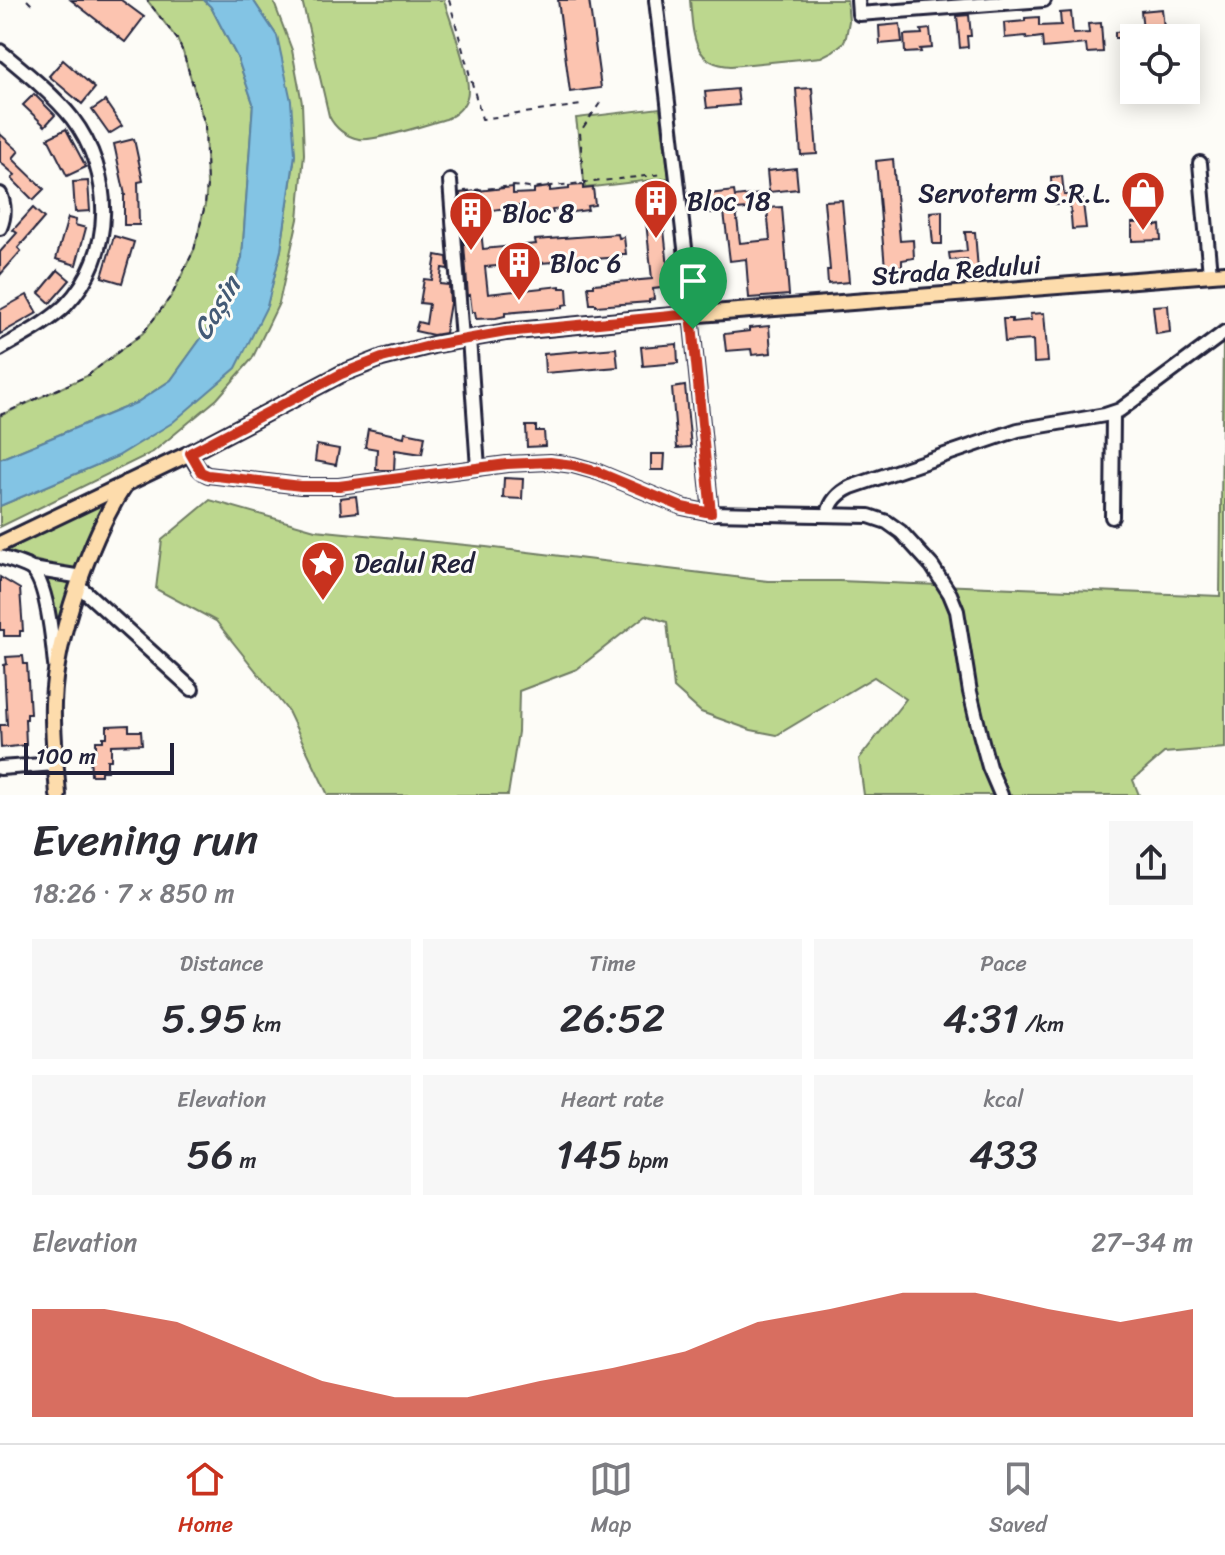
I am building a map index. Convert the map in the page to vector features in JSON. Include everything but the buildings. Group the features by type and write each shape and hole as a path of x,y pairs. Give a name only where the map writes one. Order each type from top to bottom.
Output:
{"main road":[{"name":"Strada Redului","path":"0,544 190,453 359,366 404,352 465,339 538,329 691,314 1218,273"},
{"path":"58,795 53,712 61,647 80,582 109,511 126,483"}],"street":[{"path":"656,0 692,304 711,513"},
{"path":"858,0 859,14 1044,0"},
{"path":"0,51 66,111 77,125 97,166 103,205 98,253 91,272 80,288 60,311 0,349"},
{"path":"1200,163 1218,273"},
{"path":"450,187 478,468"},
{"path":"0,194 4,215 0,228"},
{"path":"828,514 836,497 851,487 1018,430 1113,413 1225,332"},
{"path":"1112,517 1113,413"},
{"path":"190,453 201,472 208,475 309,487 365,484 539,462 573,465 598,472 682,507 711,513 828,514 878,518 894,526 932,566 950,594 957,611 970,692 984,749 1001,795"},
{"path":"0,557 80,582 192,689"},
{"path":"32,569 45,600 56,676"},
{"path":"0,768 56,764"}],"path":[{"path":"27,0 35,8"},
{"path":"0,415 87,376 143,333 172,295 194,250 207,185 205,125 177,39 147,0"},
{"path":"449,0 482,119 581,105"},
{"path":"584,183 580,132 600,103"},
{"path":"450,187 529,188 668,174"}],"green space":[{"path":"147,0 204,0 211,7 237,57 253,103 242,258 230,298 171,380 136,403 0,459 0,416 87,376 143,333 172,295 194,250 207,185 205,125 177,39"},
{"path":"253,0 273,0 292,50 302,103 304,154 298,219 279,303 252,359 217,399 153,452 0,527 0,506 118,456 267,305 281,250 295,155 277,36"},
{"path":"302,0 444,0 467,77 464,105 446,119 388,135 359,139 345,134 329,116"},
{"path":"690,0 847,0 849,21 843,43 821,57 731,66 718,64 701,53 694,34"},
{"path":"660,108 669,178 585,188 576,118"},
{"path":"1223,340 1225,748 1164,753 1133,780 1139,795 864,795 859,759 906,699 874,677 777,735 751,730 701,712 674,688 667,622 646,615 577,669 519,691 518,732 508,795 328,795 288,711 216,621 156,589 162,540 210,500 315,530 768,581 1220,596"},
{"path":"102,502 104,506 74,569 5,552 6,548"},
{"path":"45,576 67,579 70,583 56,629 53,628 50,596 42,579"}],"water":[{"path":"204,0 253,0 277,36 291,101 295,154 281,250 267,306 236,368 172,423 118,456 0,506 0,459 136,403 171,380 230,298 242,258 253,103 237,57 211,7"}],"place":[{"name":"Servoterm S.R.L.","path":"1143,232"},
{"name":"Bloc 18","path":"656,240"},
{"name":"Bloc 8","path":"471,252"},
{"name":"Bloc 6","path":"519,302"},
{"name":"Dealul Red","path":"323,602"}],"route":[{"path":"691,314 693,329 711,513 682,507 598,472 560,463 507,464 365,484 318,487 218,478 201,472 190,453 341,374 404,352 506,332 691,314"}],"water label":[{"name":"Cașin","path":"216,308"}]}
